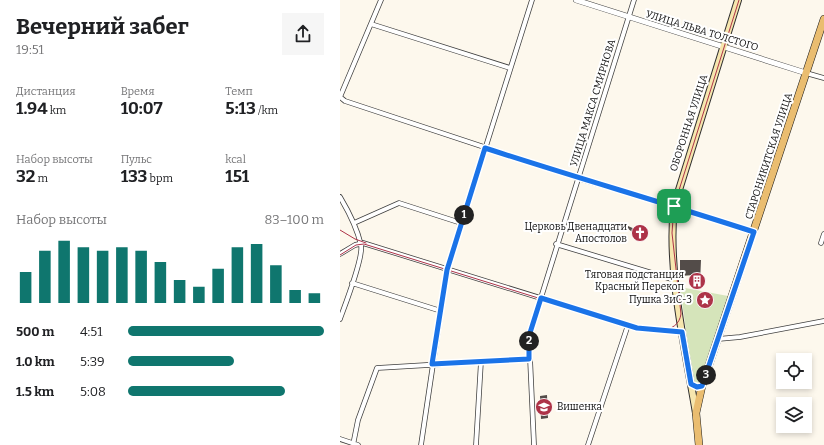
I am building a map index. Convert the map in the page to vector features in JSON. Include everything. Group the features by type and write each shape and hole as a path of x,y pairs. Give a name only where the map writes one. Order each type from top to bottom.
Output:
{"main road":[{"name":"ОБОРОННАЯ УЛИЦА","path":"699,445 696,413 675,280 671,233 674,206 738,0"},
{"name":"СТАРОНИКИТСКАЯ УЛИЦА","path":"696,413 702,386 824,19"},
{"path":"691,384 697,387 702,386"}],"street":[{"path":"381,0 340,96 345,101 578,179 674,206 754,232"},
{"path":"421,445 447,270 532,0"},
{"name":"УЛИЦА ЛЬВА ТОЛСТОГО","path":"576,0 628,18 724,46 824,78"},
{"name":"УЛИЦА МАКСА СМИРНОВА","path":"534,445 529,336 556,244 634,0"},
{"path":"371,24 510,68"},
{"path":"340,83 343,89"},
{"path":"340,197 354,223 360,243 360,257 340,319"},
{"path":"354,223 398,203 461,223"},
{"path":"821,243 824,234"},
{"path":"340,254 360,243 628,325 647,330 682,332"},
{"path":"556,244 675,280"},
{"path":"352,283 441,311"},
{"path":"718,339 740,337 824,322"},
{"path":"588,445 628,325"},
{"path":"340,439 355,444 358,420 377,368 529,359"},
{"path":"476,445 481,361"}],"green space":[{"path":"680,287 728,296 699,383 693,382"}],"building":[{"name":"Церковь Двенадцати Апостолов","path":"628,226 637,230 639,227 647,232 641,241 633,236 635,234 627,228"},
{"path":"680,260 701,260 700,283 694,283 694,275 680,276"},
{"name":"Вишенка","path":"547,395 548,418 541,419 540,396"}],"tram line":[{"path":"340,255 356,245 364,244 635,328 655,331 669,329 675,326 679,321 681,314 672,233 674,206 739,0"},
{"path":"340,230 355,239 366,243"}],"place":[{"name":"Церковь Двенадцати Апостолов","path":"640,233"},
{"name":"Тяговая подстанция Красный Перекоп","path":"697,281"},
{"name":"Пушка ЗиС-3","path":"705,300"},
{"name":"Вишенка","path":"544,407"}],"route":[{"path":"485,148 581,180 674,206 754,232 702,386 697,387 691,384 682,332 637,328 541,298 529,336 529,359 432,364 447,270 485,148"}]}
